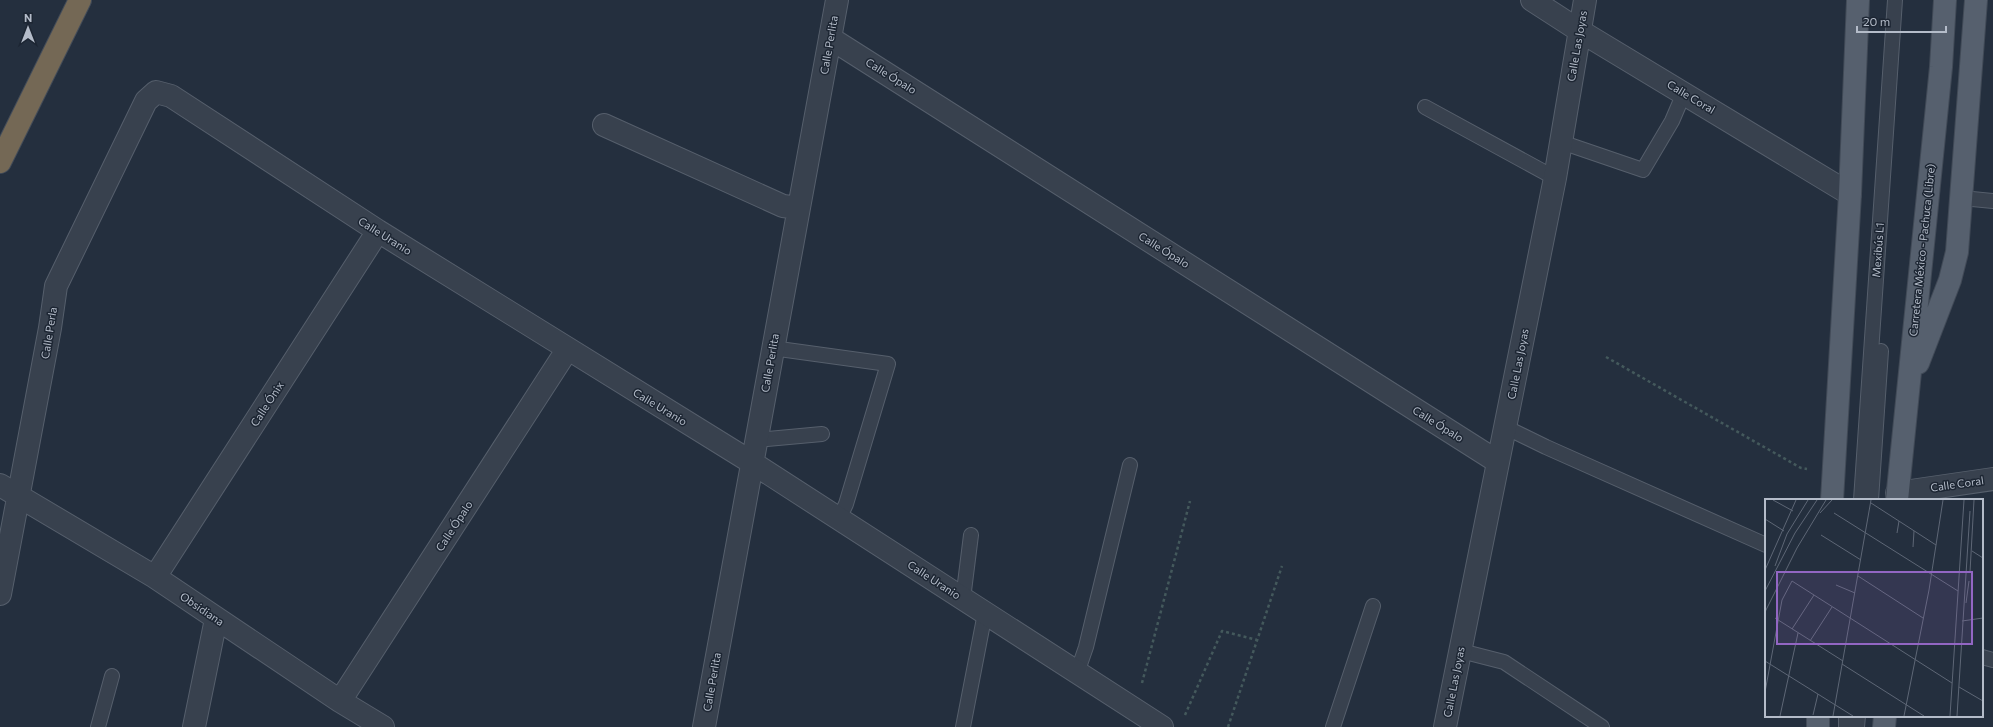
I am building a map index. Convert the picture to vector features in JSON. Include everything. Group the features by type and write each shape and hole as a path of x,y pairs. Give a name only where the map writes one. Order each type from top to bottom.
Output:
{"highway":[{"path":"0,162 80,0"}],"main road":[{"name":"Carretera México - Pachuca (Libre)","path":"1897,496 1941,67 1945,0"},
{"path":"1907,392 1950,280 1957,252 1976,0"},
{"path":"1832,499 1850,194 1855,5"},
{"path":"1884,727 1885,717"}],"street":[{"name":"Calle Perlita","path":"704,727 751,462 837,0"},
{"name":"Calle Las Joyas","path":"1445,727 1555,178 1585,0"},
{"name":"Calle Coral","path":"1537,2 1580,31 1850,194"},
{"name":"Calle Ópalo","path":"830,38 1498,462"},
{"name":"Calle Uranio","path":"156,92 171,96 378,231 567,350 751,462 1162,727"},
{"name":"Calle Perla","path":"0,594 50,328 56,286 146,101 156,92"},
{"path":"604,124 783,206 798,208"},
{"name":"Calle Ónix","path":"155,577 378,231"},
{"name":"Calle Ópalo","path":"340,701 567,350"},
{"name":"Calle Coral","path":"1897,496 1993,479"},
{"name":"Obsidiana","path":"0,485 155,577 340,701 383,727"},
{"path":"194,727 216,619"}],"lane":[{"name":"Mexibús L1","path":"1861,499 1895,0"},
{"name":"Mexibús L1","path":"1872,499 1903,0"},
{"path":"1561,142 1643,170 1672,121 1684,93"},
{"path":"1425,107 1555,178"},
{"path":"1962,198 1993,201"},
{"path":"772,348 888,364 846,504 839,519"},
{"path":"1505,427 1546,447 1765,545"},
{"path":"756,440 822,434"},
{"path":"1077,673 1086,646 1130,465"},
{"path":"963,599 971,535"},
{"path":"1333,727 1373,606"},
{"path":"963,727 985,613"},
{"path":"1460,651 1504,662 1602,727"},
{"path":"1983,657 1993,660"},
{"path":"98,727 112,676"},
{"path":"1857,727 1858,717"}],"path":[{"path":"1606,357 1801,468 1833,472"},
{"path":"1132,708 1142,684 1190,501"},
{"path":"1228,727 1282,566"},
{"path":"1184,717 1222,631 1257,640"}]}
